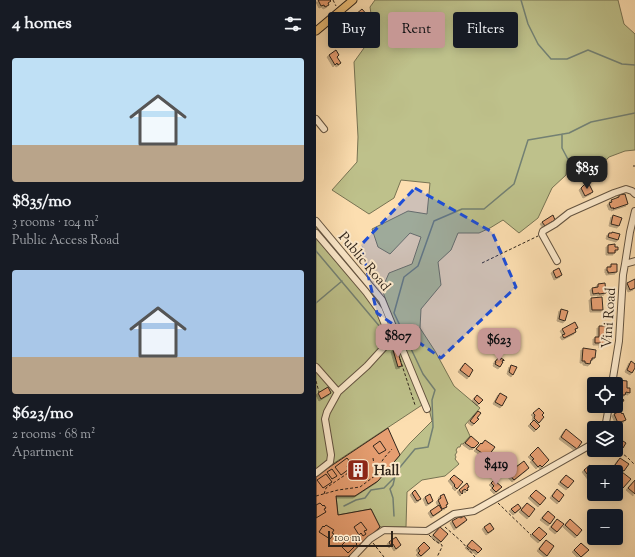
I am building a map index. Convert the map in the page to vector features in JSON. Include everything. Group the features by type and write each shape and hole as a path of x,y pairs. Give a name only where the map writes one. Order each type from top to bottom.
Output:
{"main road":[{"path":"316,31 353,0"}],"street":[{"path":"316,119 324,129"},
{"path":"557,261 542,234 543,231 569,213 614,193 626,189 635,194"},
{"name":"Vini Road","path":"613,377 619,341 623,275 635,211"},
{"name":"Public Road","path":"316,221 382,300 427,409"},
{"path":"316,234 366,292 379,310 390,337 388,343 367,366 338,392 327,412 325,419 331,455 330,462 316,473"},
{"path":"625,264 635,262"},
{"path":"316,367 338,392"},
{"path":"353,557 370,539 384,530 426,531 454,514 474,511 587,447"}],"path":[{"path":"333,0 340,11"},
{"path":"482,263 542,234"},
{"path":"400,360 415,405"},
{"path":"316,381 319,392"},
{"path":"316,496 338,490 360,487 376,475 379,466 392,449"},
{"path":"623,454 635,465"},
{"path":"374,458 374,464 377,472"},
{"path":"324,494 326,488 348,473"},
{"path":"495,499 531,536"},
{"path":"440,522 475,557"},
{"path":"426,531 434,540 442,545 436,557"},
{"path":"370,539 384,557"}],"highlighted area":[{"path":"415,188 492,232 516,287 441,358 377,313 361,245"}],"green space":[{"path":"375,0 618,0 624,24 635,34 635,150 625,151 609,157 595,172 578,159 567,164 566,175 552,188 538,218 519,233 503,220 479,233 458,233 451,250 438,262 441,285 421,309 420,328 435,351 454,386 480,408 465,425 470,436 456,450 457,452 455,459 459,464 445,476 422,480 407,492 406,527 380,527 371,509 338,515 336,496 355,496 378,481 410,443 432,421 428,405 405,357 422,405 316,475 316,221 384,298 392,318 382,289 389,273 412,264 421,237 410,233 390,254 378,247 372,229 408,211 427,214 430,183 401,180 394,198 369,214 332,190 357,162 358,137 354,62 364,48 380,48 380,12 371,12 370,7"}],"building":[{"path":"318,0 331,1 328,3 329,5 325,7 324,5 321,6"},
{"path":"336,50 339,55 337,57 341,63 338,65 337,63 335,65 329,55"},
{"path":"585,184 586,186 589,184 593,192 585,196 581,188"},
{"path":"625,194 628,204 613,209 614,208 611,208 609,203 612,202 611,200 619,197 619,195"},
{"path":"553,215 555,220 545,226 542,222"},
{"path":"613,215 622,218 619,226 611,224"},
{"path":"612,232 620,234 618,240 608,237 609,233"},
{"path":"615,244 615,247 618,247 618,250 615,250 615,253 608,253 608,245"},
{"path":"611,264 617,264 617,272 608,273 607,267 611,267"},
{"path":"559,268 562,275 556,278 553,271"},
{"path":"635,279 635,288 630,290 627,283"},
{"path":"605,283 606,293 593,294 592,288 598,287 598,284"},
{"path":"602,297 603,310 592,310 591,298"},
{"path":"561,309 568,311 565,321 559,319"},
{"path":"575,322 578,328 575,329 576,332 564,338 562,335 565,334 562,329"},
{"path":"599,326 609,326 609,341 605,341 605,346 601,346 601,343 595,343 595,337 599,337"},
{"path":"583,348 596,350 595,358 592,358 590,364 582,361"},
{"path":"397,349 402,366 398,367 393,350"},
{"path":"498,358 500,360 501,358 504,360 500,367 495,364"},
{"path":"631,361 635,364 635,368 632,373 627,370"},
{"path":"465,363 473,370 469,377 460,370"},
{"path":"511,365 517,367 513,375 509,372"},
{"path":"623,381 627,381 627,388 630,388 630,393 626,392 625,395 623,395"},
{"path":"328,387 331,393 321,399 318,393"},
{"path":"500,393 507,397 502,406 495,402"},
{"path":"477,395 483,400 479,404 474,399"},
{"path":"539,408 544,413 542,415 544,417 539,423 534,418 535,415 533,413"},
{"path":"478,411 481,413 477,418 479,419 474,424 470,421"},
{"path":"623,413 626,420 617,421 614,414"},
{"path":"534,420 540,426 536,430 530,424"},
{"path":"388,428 400,455 378,481 355,496 336,496 338,515 371,509 380,527 348,557 316,557 316,476"},
{"path":"566,429 582,442 577,449 561,437"},
{"path":"471,436 479,443 474,448 465,443"},
{"path":"485,440 495,447 489,455 486,453 485,455 476,449"},
{"path":"380,441 386,450 379,454 373,446"},
{"path":"623,441 626,443 623,448"},
{"path":"538,447 549,460 542,467 540,465 538,467 530,455"},
{"path":"347,458 351,463 347,466 349,469 341,475 335,467"},
{"path":"620,458 629,464 624,471 623,465 615,465"},
{"path":"524,461 529,468 514,480 508,473"},
{"name":"Hall","path":"359,463 366,470 358,478 350,470"},
{"path":"332,469 337,476 332,479 327,472"},
{"path":"623,473 631,479 623,488"},
{"path":"326,474 332,482 323,488 317,480"},
{"path":"454,475 463,482 457,489 450,479"},
{"path":"566,475 574,481 568,488 560,482"},
{"path":"494,480 502,487 496,492 492,488 494,486 491,483"},
{"path":"635,480 635,494 628,488"},
{"path":"467,483 469,487 467,488 468,490 467,491 465,489 462,491 462,494 459,490"},
{"path":"557,489 564,495 559,502 552,496"},
{"path":"415,490 421,499 417,501 412,493"},
{"path":"536,490 546,498 540,505 530,496"},
{"path":"430,494 433,501 428,504 425,497"},
{"path":"444,494 448,504 446,505 447,507 442,509 438,500 441,498 440,496"},
{"path":"320,503 326,508 324,509 326,512 316,518 316,505"},
{"path":"527,503 535,509 529,517 521,510"},
{"path":"518,504 521,508 515,513 511,509"},
{"path":"439,505 442,510 433,516 430,511"},
{"path":"548,511 555,517 550,524 542,518"},
{"path":"464,516 467,520 456,528 452,521"},
{"path":"557,519 564,524 557,532 551,527"},
{"path":"570,519 582,530 577,536 565,525"},
{"path":"361,522 367,530 364,531 366,534 363,536 361,533 359,535 354,527"},
{"path":"490,523 494,529 488,533 484,527"},
{"path":"326,525 334,530 332,533 334,534 330,539 319,532 323,526 324,527"},
{"path":"440,527 448,534 441,542 433,535"},
{"path":"539,527 547,534 540,541 532,534"},
{"path":"350,537 357,544 348,553 341,546"},
{"path":"396,537 401,545 396,549 393,544 391,546 389,542"},
{"path":"472,540 482,549 478,553 467,546"},
{"path":"546,540 554,546 547,556 539,549"},
{"path":"424,542 430,548 421,556 418,553 420,551 418,548"},
{"path":"581,543 589,550 581,557 574,550"}],"waterway":[{"path":"521,0 528,24 538,44 551,59 567,59 588,50 622,64 635,65"},
{"path":"394,516 393,498 390,489 393,485 396,472 415,449 428,447 433,427 432,400 435,390 423,374 394,313 404,277 418,266 434,221 462,209 484,209 514,184 528,140 569,133 591,122 635,113"},
{"path":"562,134 562,148 572,167"},
{"path":"316,251 386,334"},
{"path":"316,303 342,281"},
{"path":"344,506 356,500 365,498 371,490 384,488 394,478"}],"place":[{"name":"Hall","path":"358,470"}]}
